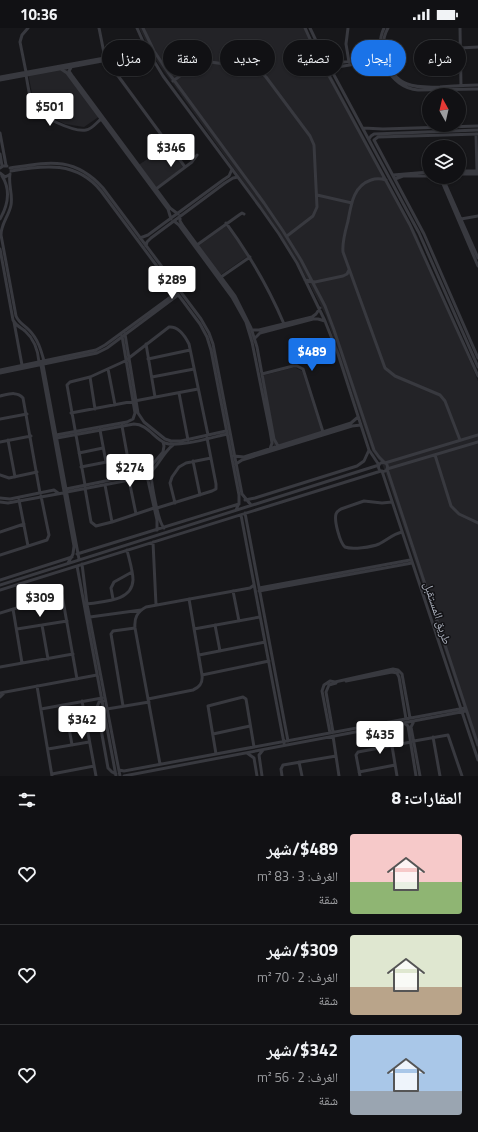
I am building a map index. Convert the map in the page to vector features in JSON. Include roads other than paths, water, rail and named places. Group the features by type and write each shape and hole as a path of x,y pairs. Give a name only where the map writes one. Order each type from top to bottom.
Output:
{"street":[{"path":"28,28 22,35 20,42 34,106 39,112 59,124 71,128 86,130 91,128 101,119"},
{"path":"99,28 102,41"},
{"path":"137,28 142,40"},
{"path":"143,28 154,51 173,81 253,188 286,236 314,283 341,346 374,450 379,458 385,463 387,469"},
{"path":"305,28 318,56 416,235 478,376"},
{"path":"310,28 316,40"},
{"path":"343,63 349,62 346,44 348,28"},
{"path":"381,40 384,28"},
{"path":"388,28 384,39 383,48 388,64 401,81 410,86 432,88 478,85"},
{"path":"460,28 460,40"},
{"path":"466,48 478,48"},
{"path":"26,74 102,60"},
{"path":"1,78 60,69 102,60"},
{"path":"173,81 203,61 254,68 262,73 312,140 314,149 317,207 313,216 286,236"},
{"path":"155,63 178,97 279,234 310,288 325,321 369,450 379,465 381,471"},
{"path":"72,66 69,71 72,78 101,119 168,208 179,215 182,227 239,302 255,338 273,439 270,449"},
{"path":"60,69 72,78 156,188 168,208 172,220 182,227 221,277 240,310 251,335 273,439 278,446"},
{"path":"118,76 185,167"},
{"path":"335,76 422,239 478,367"},
{"path":"391,76 403,86 414,90 422,89"},
{"path":"461,76 461,86"},
{"path":"466,88 478,88"},
{"path":"178,97 183,94"},
{"path":"363,128 383,129 478,126"},
{"path":"383,129 383,134"},
{"path":"478,130 462,133 376,138 375,142 424,234 478,358"},
{"path":"0,133 3,167"},
{"path":"370,139 373,134 477,134 478,172"},
{"path":"0,154 3,167 10,171 44,166 56,166 69,169 92,182 111,202 140,238 199,320 210,346 242,494 245,500 251,505"},
{"path":"156,188 194,161 197,155"},
{"path":"224,182 232,169"},
{"path":"377,178 381,170"},
{"path":"1,175 7,176 10,171"},
{"path":"10,171 9,178 12,195 11,204 1,231 5,274 16,318 36,339 56,436 59,461"},
{"path":"466,171 478,172"},
{"path":"466,173 478,172"},
{"path":"393,175 422,174"},
{"path":"0,219 6,208 8,198 6,183 1,175"},
{"path":"395,178 422,175"},
{"path":"146,246 150,237 172,220 224,182 238,177"},
{"path":"386,180 377,178 364,182 355,193 343,244 343,252 385,368 395,376 440,395 445,402 460,440"},
{"path":"444,185 478,258"},
{"path":"444,185 478,266"},
{"path":"249,192 253,188"},
{"path":"395,197 399,194"},
{"path":"317,195 352,203"},
{"path":"399,203 403,201"},
{"path":"111,202 177,294 199,320"},
{"path":"197,245 241,213 244,214"},
{"path":"461,219 478,216"},
{"path":"226,223 250,257 267,286 284,324"},
{"path":"140,238 150,237"},
{"path":"0,249 12,302 13,320 22,365"},
{"path":"221,277 250,257"},
{"path":"305,280 314,283 343,276 350,270"},
{"path":"0,274 5,274"},
{"path":"0,277 5,274"},
{"path":"310,288 314,283"},
{"path":"0,370 22,365 94,354 104,350 177,294"},
{"path":"0,373 100,349 177,294"},
{"path":"252,330 263,331 311,319 320,308"},
{"path":"255,338 263,331 284,324 311,319 325,321"},
{"path":"13,320 16,325 33,341 42,363 59,461 79,559"},
{"path":"171,326 184,335 190,350 194,369 216,488 200,495 98,526 92,523 66,387 70,382 90,377 128,359 166,328 171,326"},
{"path":"124,335 135,401 141,419 162,437 174,442 207,437"},
{"path":"146,344 155,397"},
{"path":"148,359 190,350"},
{"path":"262,374 293,366 301,368 306,375 323,432"},
{"path":"108,369 115,405"},
{"path":"152,377 194,369"},
{"path":"90,377 95,408"},
{"path":"71,413 198,389"},
{"path":"0,396 15,393 20,395 24,400 49,536 46,541 0,555"},
{"path":"179,393 188,440"},
{"path":"75,433 130,421 134,418 135,401"},
{"path":"223,402 240,500 236,510"},
{"path":"0,419 27,414"},
{"path":"234,456 244,458 352,424 358,417"},
{"path":"56,436 139,424 163,442 173,445 227,432"},
{"path":"236,464 244,458 278,446 352,424 361,425"},
{"path":"122,426 131,476"},
{"path":"100,430 106,462"},
{"path":"0,585 382,463 478,435"},
{"path":"0,442 31,436"},
{"path":"8,440 15,477"},
{"path":"85,487 143,474 148,471 163,452 163,442"},
{"path":"0,590 478,442"},
{"path":"0,502 19,500 54,490 105,485 147,476 173,445"},
{"path":"79,453 103,448"},
{"path":"240,500 255,498 357,466 364,461 369,450"},
{"path":"435,455 451,506 459,514 478,522"},
{"path":"82,467 127,458"},
{"path":"175,502 170,486 171,479 182,464 211,458"},
{"path":"193,461 200,495"},
{"name":"طريق المستقبل","path":"387,469 466,710 476,735 478,745"},
{"name":"طريق المستقبل","path":"381,471 478,760"},
{"path":"0,475 6,478 37,472"},
{"path":"151,472 152,492"},
{"path":"147,476 159,523 164,528"},
{"path":"128,480 136,514"},
{"path":"386,486 391,484"},
{"path":"105,485 112,522"},
{"path":"54,490 58,493"},
{"path":"0,498 8,499 58,493 65,490"},
{"path":"19,500 28,546"},
{"path":"392,502 382,503 364,501 338,511 336,518 340,541 345,548 349,549 380,543 391,535 402,532"},
{"path":"74,552 75,554 78,554 239,504"},
{"path":"68,563 74,552 69,513"},
{"path":"245,513 254,585 273,675"},
{"path":"241,515 259,590 286,743"},
{"path":"157,530 159,523"},
{"path":"0,532 24,524"},
{"path":"148,538 151,542 156,605"},
{"path":"87,604 121,598 129,591 133,581 127,550"},
{"path":"0,580 72,557"},
{"path":"259,590 411,562"},
{"path":"82,564 81,579 97,675 120,776"},
{"path":"77,566 90,617 107,709 107,719 116,775"},
{"path":"113,599 112,588 114,582 132,572"},
{"path":"90,617 141,610 156,605 250,588 254,585"},
{"path":"250,588 255,590"},
{"path":"233,591 239,621"},
{"path":"0,613 60,595 62,596 77,679"},
{"path":"107,709 148,701 195,689 202,683 199,655 189,599"},
{"path":"13,609 22,663"},
{"path":"141,610 135,618 134,628 160,764"},
{"path":"194,629 260,617"},
{"path":"17,630 66,620"},
{"path":"42,625 48,659"},
{"path":"215,625 220,651"},
{"path":"123,706 111,634 113,631 134,628"},
{"path":"199,655 265,642"},
{"path":"0,667 73,654"},
{"path":"202,675 269,661"},
{"path":"331,732 326,692 327,687 331,684 393,669 398,670 402,674 408,719"},
{"path":"0,693 97,675"},
{"path":"37,686 52,775 94,766"},
{"path":"0,698 5,692"},
{"path":"216,754 208,707 209,705 243,697 246,700 254,747"},
{"path":"41,709 102,699"},
{"path":"102,699 97,707 108,768 116,775"},
{"path":"82,702 96,776"},
{"path":"65,704 72,745"},
{"path":"119,770 124,771 254,747 332,736 466,710"},
{"path":"124,776 263,750 331,732 461,711"},
{"path":"410,730 414,721"},
{"path":"404,723 410,730 416,776"},
{"path":"212,734 250,726"},
{"path":"360,776 357,752 448,734 462,776"},
{"path":"332,736 339,776"},
{"path":"433,737 440,776"},
{"path":"48,749 89,742"},
{"path":"412,742 420,776"},
{"path":"392,746 397,776"},
{"path":"262,776 259,755 263,750"},
{"path":"247,753 254,758 257,776"},
{"path":"282,776 281,769 283,765 336,756"},
{"path":"299,762 302,776"},
{"path":"359,772 396,766"}]}
